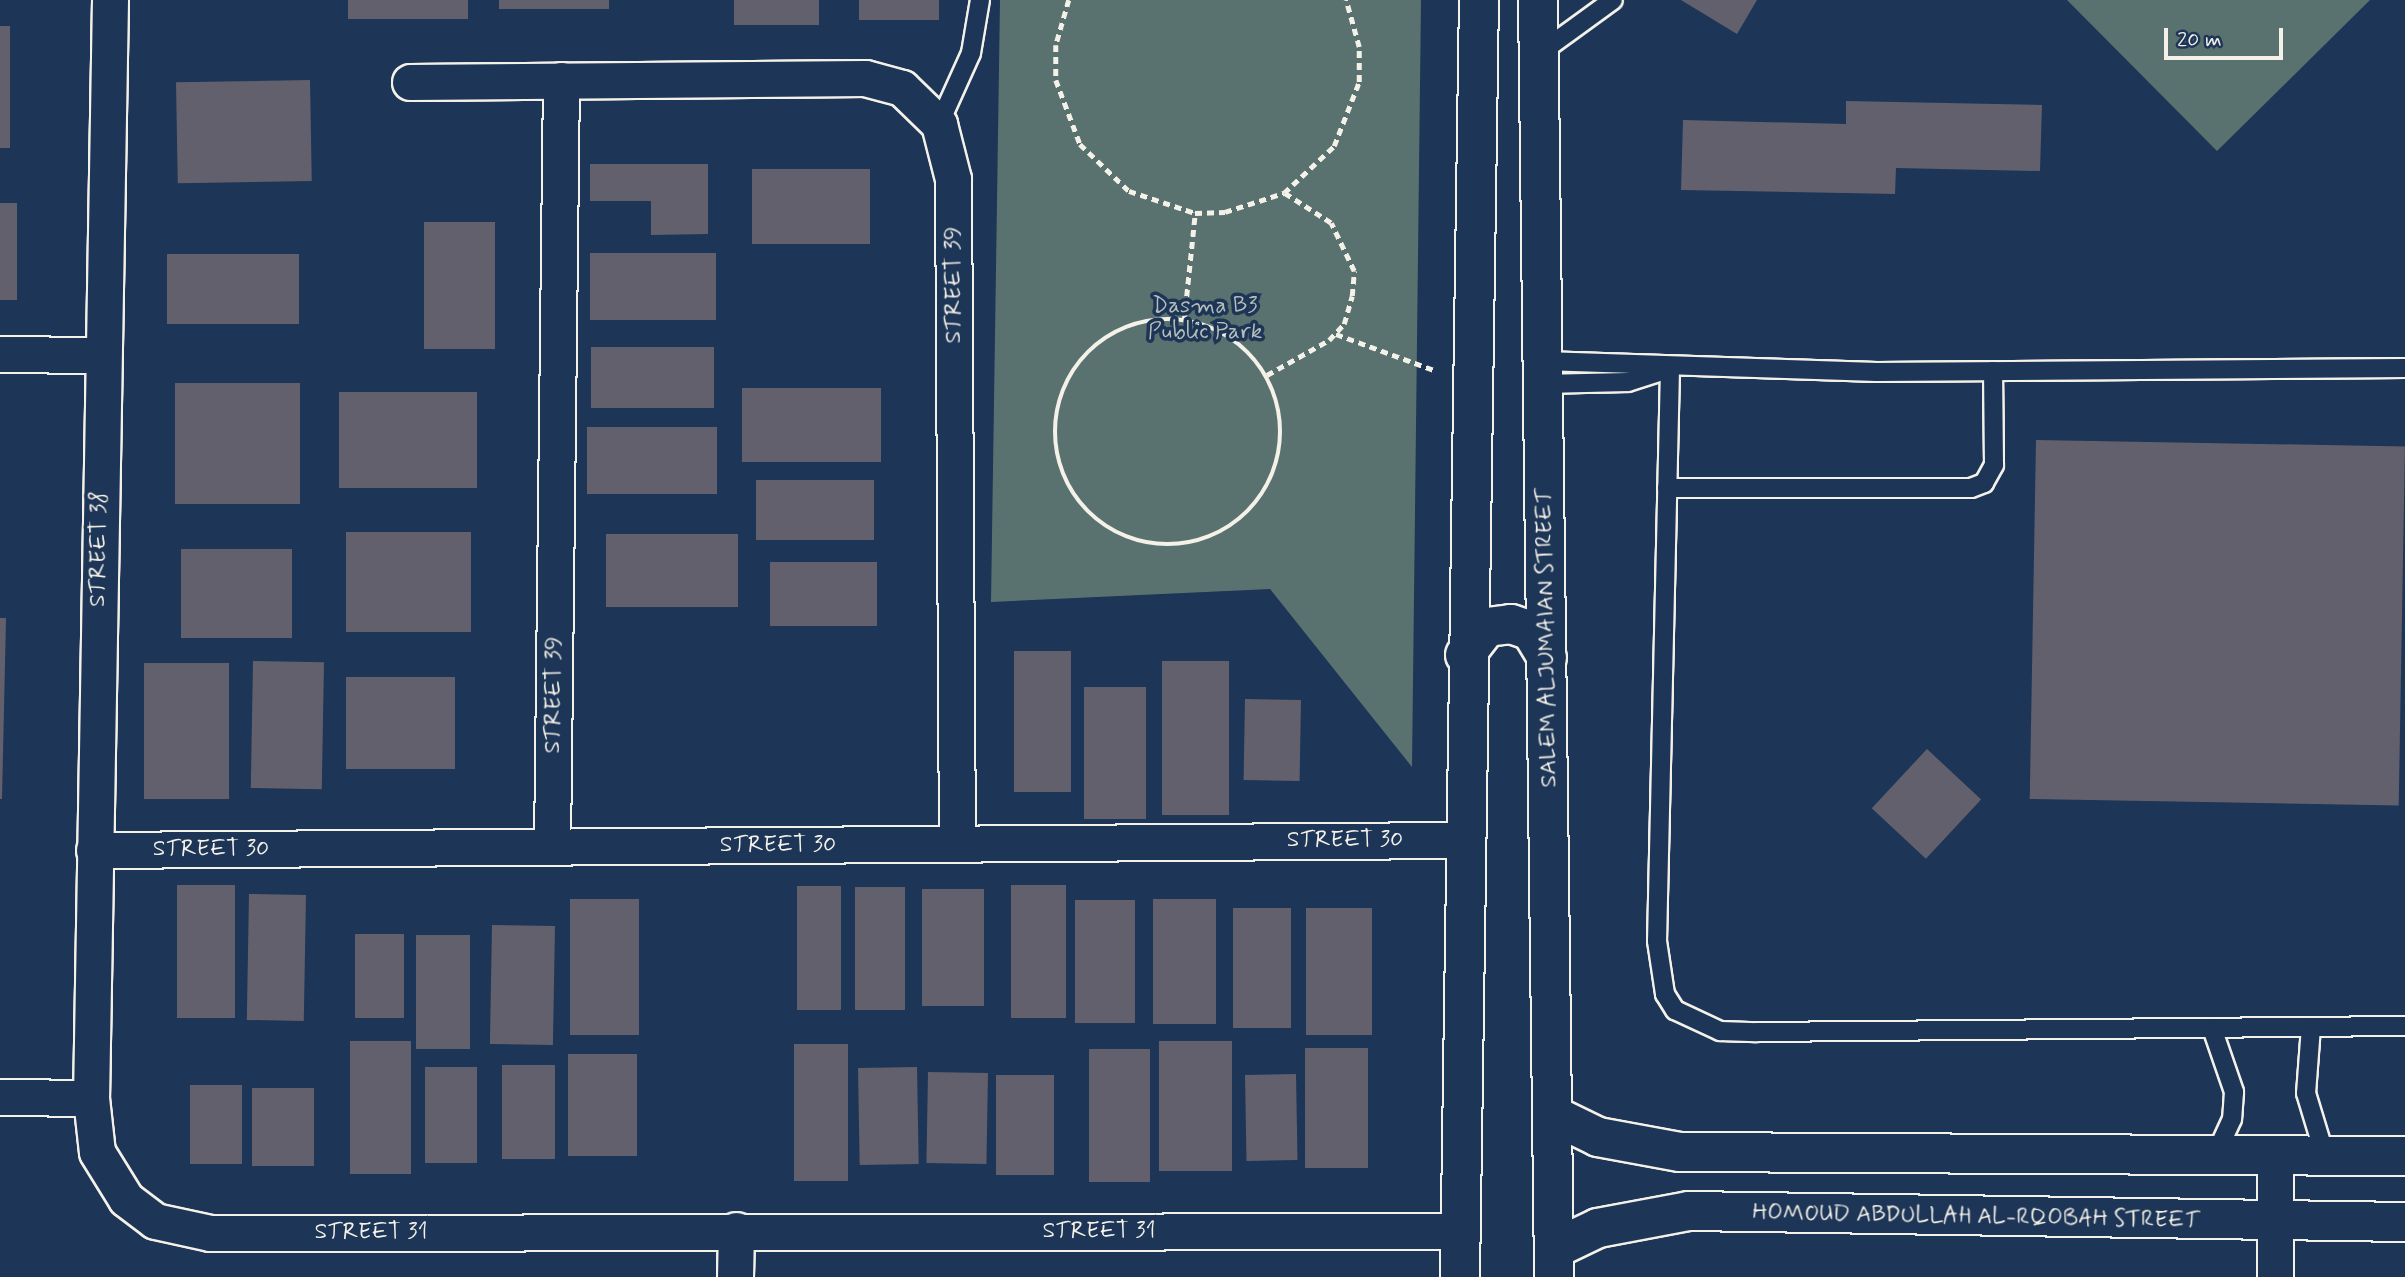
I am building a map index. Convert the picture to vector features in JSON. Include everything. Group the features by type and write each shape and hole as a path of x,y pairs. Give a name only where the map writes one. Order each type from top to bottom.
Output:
{"street":[{"name":"STREET 38","path":"91,1098 110,0"},
{"path":"1460,1277 1462,839 1479,0"},
{"name":"SALEM ALJUMAIAN STREET","path":"1538,0 1555,1116 1554,1263"},
{"path":"410,82 865,78 902,88 939,124"},
{"name":"STREET 39","path":"552,847 561,80"},
{"name":"STREET 39","path":"939,124 953,179 957,844"},
{"path":"0,354 102,355"},
{"path":"1465,655 1487,627 1511,624 1531,631 1547,658"},
{"name":"STREET 30","path":"94,850 1462,839"},
{"path":"0,1097 91,1098"},
{"name":"STREET 31","path":"91,1098 97,1152 114,1186 138,1210 185,1231 1461,1231"},
{"path":"1555,1116 1624,1144 1680,1153 2405,1156"},
{"path":"2275,1156 2275,1277"},
{"name":"HOMOUD ABDULLAH AL-RQOBAH STREET","path":"1554,1263 1598,1227 1689,1212 2405,1222"},
{"path":"735,1277 736,1230"}],"lane":[{"path":"939,124 971,53 981,0"},
{"path":"1537,55 1613,0"},
{"path":"1543,372 1628,382 1670,369 1993,371 2405,368"},
{"path":"1670,369 1657,941 1665,994 1675,1010 1695,1024 1745,1032 2405,1026"},
{"path":"1667,488 1971,488 1984,483 1994,466 1993,371"},
{"path":"2312,1027 2306,1093 2325,1156"},
{"path":"2213,1028 2234,1091 2232,1119 2215,1156"}],"path":[{"path":"1069,0 1056,46 1056,80 1080,144 1129,191 1195,213 1225,212 1284,193 1312,172 1350,115 1359,47 1346,0"},
{"path":"1267,375 1336,334 1352,296 1354,271 1331,223 1284,193"},
{"path":"1184,320 1195,213"},
{"path":"1184,320 1240,344 1267,375 1282,423 1281,448 1268,485 1246,515 1214,535 1177,545 1152,545 1104,526 1069,489 1059,466 1055,429 1061,391 1090,349 1110,334 1133,323 1184,320"},
{"path":"1336,334 1471,384"}],"green space":[{"name":"Dasma B3 Public Park","path":"1000,0 1421,0 1412,767 1270,589 991,602"},
{"path":"2067,0 2370,0 2217,151"}],"building":[{"path":"348,0 468,0 468,19 348,19"},
{"path":"499,0 609,0 609,9 499,9"},
{"path":"734,0 819,0 819,25 734,25"},
{"path":"859,0 939,0 939,20 859,20"},
{"path":"1681,0 1757,0 1737,34"},
{"path":"0,26 10,26 10,148 0,148"},
{"path":"310,80 312,181 178,183 176,82"},
{"path":"1846,101 2042,105 2040,171 1896,168 1895,194 1681,190 1683,120 1846,124"},
{"path":"590,164 708,164 708,234 651,235 651,201 590,201"},
{"path":"752,169 870,169 870,244 752,244"},
{"path":"0,203 17,203 17,300 0,300"},
{"path":"424,222 495,222 495,349 424,349"},
{"path":"590,253 716,253 716,320 590,320"},
{"path":"167,254 299,254 299,324 167,324"},
{"path":"591,347 714,347 714,408 591,408"},
{"path":"175,383 300,383 300,504 175,504"},
{"path":"742,388 881,388 881,462 742,462"},
{"path":"339,392 477,392 477,488 339,488"},
{"path":"587,427 717,427 717,494 587,494"},
{"path":"2036,440 2405,446 2399,805 2030,799"},
{"path":"756,480 874,480 874,540 756,540"},
{"path":"346,532 471,532 471,632 346,632"},
{"path":"606,534 738,534 738,607 606,607"},
{"path":"181,549 292,549 292,638 181,638"},
{"path":"770,562 877,562 877,626 770,626"},
{"path":"0,618 6,618 2,799 0,799"},
{"path":"1014,651 1071,651 1071,792 1014,792"},
{"path":"253,661 324,662 322,789 251,788"},
{"path":"1162,661 1229,661 1229,815 1162,815"},
{"path":"144,663 229,663 229,799 144,799"},
{"path":"346,677 455,677 455,769 346,769"},
{"path":"1084,687 1146,687 1146,819 1084,819"},
{"path":"1245,699 1301,700 1300,781 1244,780"},
{"path":"1927,749 1981,799 1926,859 1872,808"},
{"path":"177,885 235,885 235,1018 177,1018"},
{"path":"1011,885 1066,885 1066,1018 1011,1018"},
{"path":"797,886 841,886 841,1010 797,1010"},
{"path":"855,887 905,887 905,1010 855,1010"},
{"path":"922,889 984,889 984,1006 922,1006"},
{"path":"249,894 306,895 304,1021 247,1020"},
{"path":"570,899 639,899 639,1035 570,1035"},
{"path":"1153,899 1216,899 1216,1024 1153,1024"},
{"path":"1075,900 1135,900 1135,1023 1075,1023"},
{"path":"1233,908 1291,908 1291,1028 1233,1028"},
{"path":"1306,908 1372,908 1372,1035 1306,1035"},
{"path":"492,925 555,926 553,1045 490,1044"},
{"path":"355,934 404,934 404,1018 355,1018"},
{"path":"416,935 470,935 470,1049 416,1049"},
{"path":"350,1041 411,1041 411,1174 350,1174"},
{"path":"1159,1041 1232,1041 1232,1171 1159,1171"},
{"path":"794,1044 848,1044 848,1181 794,1181"},
{"path":"1305,1048 1368,1048 1368,1168 1305,1168"},
{"path":"1089,1049 1150,1049 1150,1182 1089,1182"},
{"path":"568,1054 637,1054 637,1156 568,1156"},
{"path":"502,1065 555,1065 555,1159 502,1159"},
{"path":"425,1067 477,1067 477,1163 425,1163"},
{"path":"917,1067 919,1164 860,1165 858,1068"},
{"path":"928,1072 988,1073 986,1164 926,1163"},
{"path":"1296,1074 1298,1160 1247,1161 1245,1075"},
{"path":"996,1075 1054,1075 1054,1175 996,1175"},
{"path":"190,1085 242,1085 242,1164 190,1164"},
{"path":"252,1088 314,1088 314,1166 252,1166"}]}
